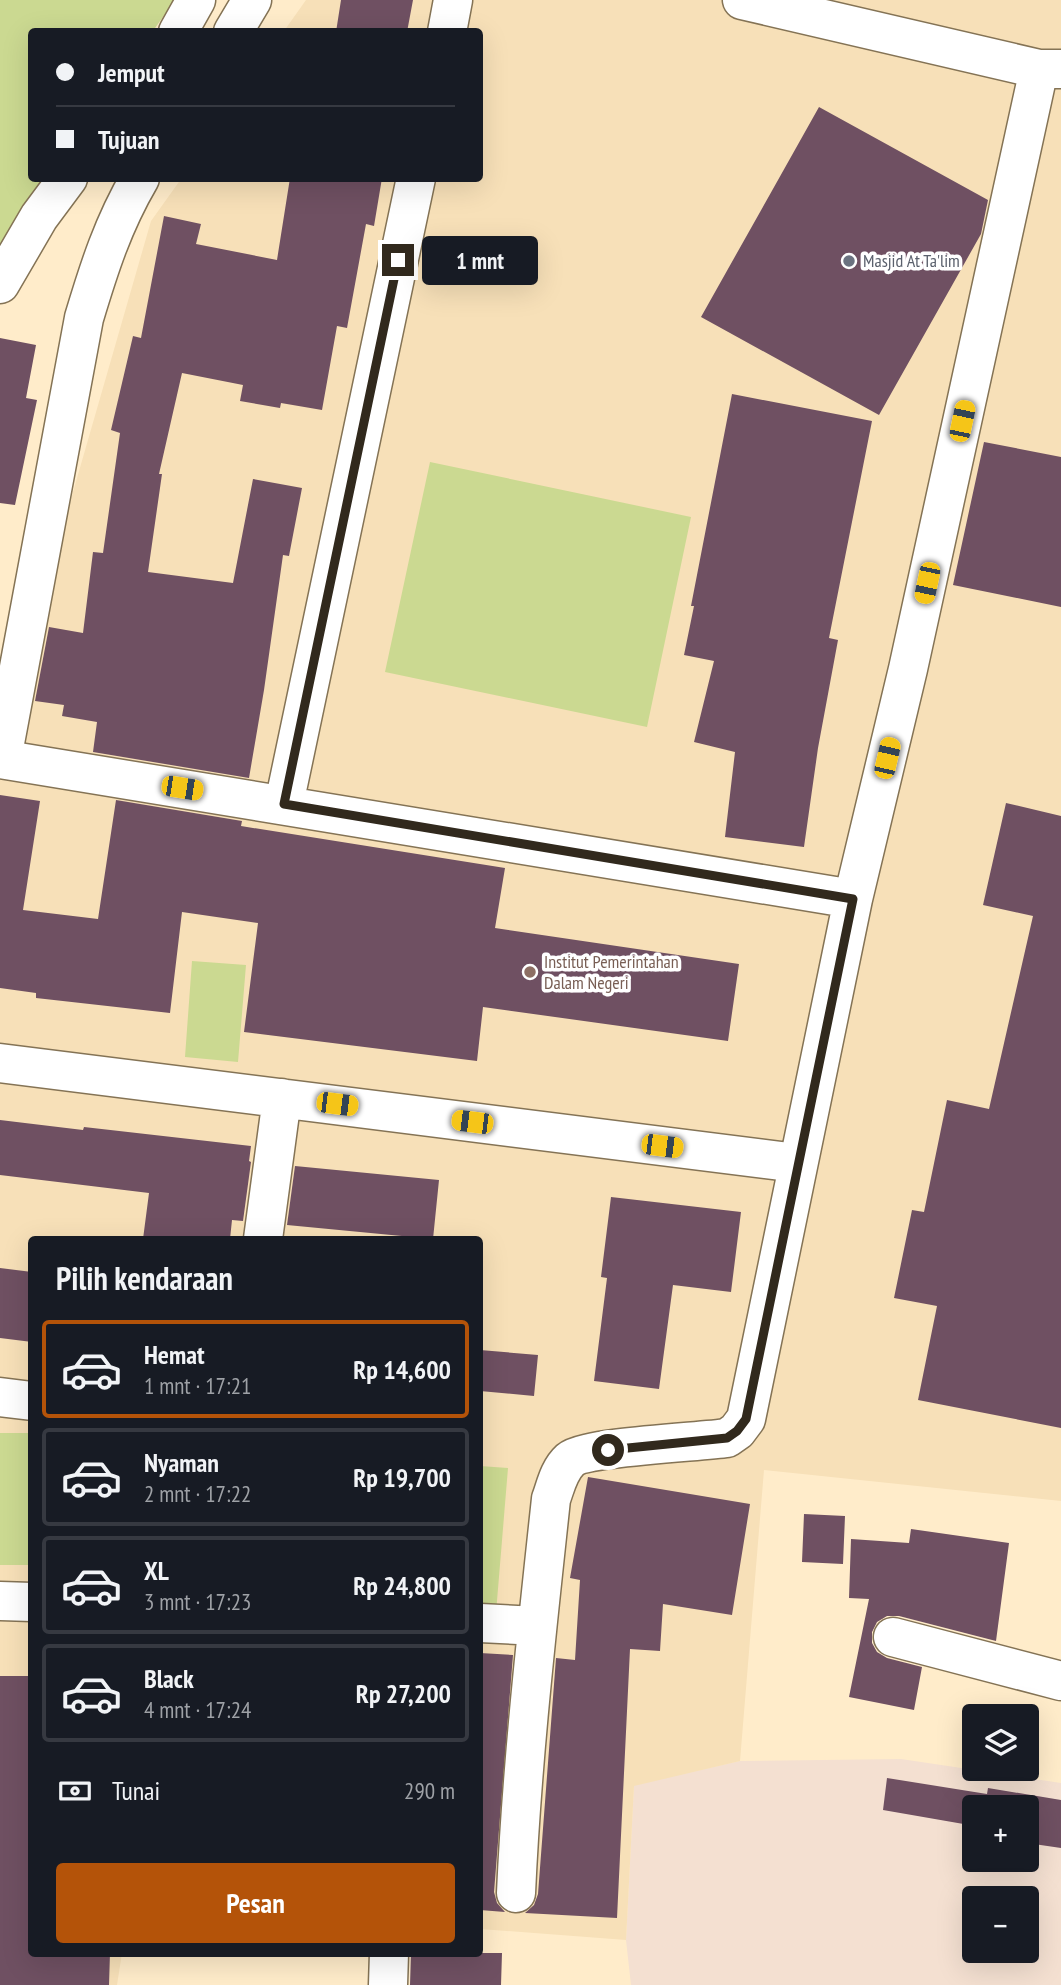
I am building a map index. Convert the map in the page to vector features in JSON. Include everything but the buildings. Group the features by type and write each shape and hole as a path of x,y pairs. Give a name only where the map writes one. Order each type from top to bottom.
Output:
{"street":[{"path":"180,28 196,0"},
{"path":"235,28 252,0"},
{"path":"448,28 453,0"},
{"path":"516,1893 524,1749 551,1499 560,1473 572,1458 594,1452 727,1438 737,1431 746,1419 853,899 1050,69 742,0"},
{"path":"0,284 38,217 65,182"},
{"path":"138,182 102,255 84,318 1,759 853,899"},
{"path":"284,804 415,182"},
{"path":"0,1063 797,1163"},
{"path":"263,1236 282,1098"},
{"path":"0,1397 28,1400"},
{"path":"0,1601 28,1602"},
{"path":"483,1623 537,1626"},
{"path":"893,1637 1061,1681"},
{"path":"388,1957 388,1985"}],"shaded area":[{"name":"Institut Pemerintahan Dalam Negeri","path":"306,0 1061,0 1061,1501 764,1470 740,1761 634,1786 626,1940 483,1929 483,1236 28,1236 28,1957 121,1957 117,1985 0,1985 0,704 12,704 151,221 179,182 483,182 483,28 286,28"},
{"path":"901,1759 962,1768 962,1781 1039,1780 1061,1783 1061,1985 631,1985 626,1940 634,1785 740,1761"}],"green space":[{"path":"0,0 175,0 155,28 28,28 28,182 48,182 0,250"},
{"path":"430,462 691,517 647,727 385,672"},
{"path":"192,961 246,965 238,1062 185,1057"},
{"path":"0,1433 28,1433 28,1565 0,1565"},
{"path":"483,1466 508,1468 496,1613 483,1612"}],"place":[{"name":"Masjid At Ta'lim","path":"849,261"},
{"name":"Institut Pemerintahan Dalam Negeri","path":"530,972"}],"route":[{"path":"398,260 284,804 853,899 746,1419 737,1431 727,1438 608,1450"}]}
